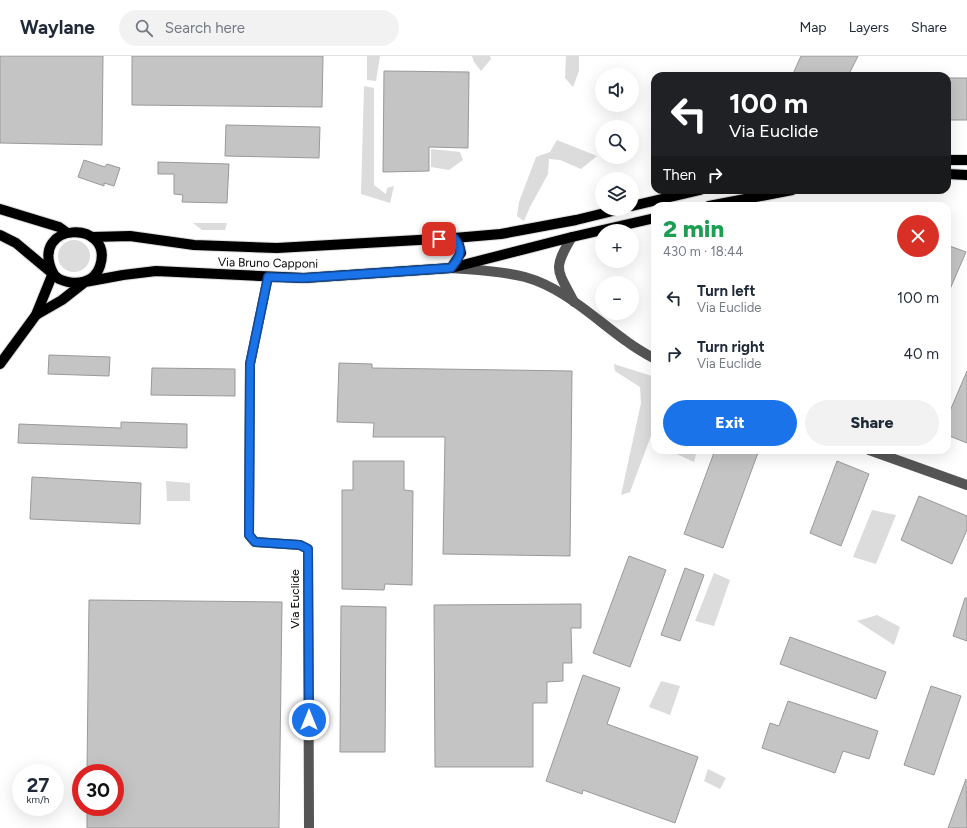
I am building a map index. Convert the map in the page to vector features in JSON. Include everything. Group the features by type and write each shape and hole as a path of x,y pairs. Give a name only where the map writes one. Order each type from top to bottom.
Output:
{"main road":[{"path":"951,160 967,160"},
{"path":"951,174 967,175"},
{"path":"639,204 683,194"},
{"path":"730,202 771,194"},
{"path":"0,209 58,227 66,232"},
{"name":"Via Bruno Capponi","path":"92,237 130,236 194,245 277,248 501,234 595,215"},
{"name":"Via Bruno Capponi","path":"85,282 156,271 304,278 451,268 572,237 651,219"},
{"path":"0,364 36,315 53,273 50,265 50,249 59,236 66,232 79,231 92,237 98,244 101,252 101,261 96,273 62,300 36,315"},
{"path":"0,235 16,243 59,279 68,283 76,284 85,282"},
{"path":"451,268 461,253 459,244 454,238"}],"street":[{"path":"572,237 561,255 558,265 560,275 574,302"},
{"path":"451,268 498,272 526,278 551,288 574,302 630,344 651,357"},
{"name":"Via Euclide","path":"268,277 250,364 249,535 255,542 300,545 308,549 310,828"},
{"path":"880,454 967,485"}],"shaded area":[{"path":"367,56 380,56 376,81 367,80"},
{"path":"472,56 490,56 491,59 481,71 474,62"},
{"path":"566,56 579,56 579,71 573,87 565,78"},
{"path":"364,86 374,88 374,185 386,194 387,188 394,186 390,203 361,194"},
{"path":"557,140 595,155 595,158 581,169 560,160 549,159 548,174 524,221 517,216 519,202 536,157 550,152"},
{"path":"431,149 460,152 463,160 449,170 431,167"},
{"path":"193,223 227,223 225,230 202,230"},
{"path":"71,240 77,240 87,247 90,256 89,262 83,269 77,272 71,272 61,265 58,259 58,253 65,243"},
{"path":"614,364 651,376 651,436 630,492 621,495 641,403 640,387 615,371"},
{"path":"677,454 696,454 694,462"},
{"path":"166,481 190,483 190,501 167,501"},
{"path":"872,510 896,515 876,564 853,557"},
{"path":"714,573 730,580 714,626 695,621"},
{"path":"877,615 900,627 894,645 857,621"},
{"path":"661,681 680,686 670,715 649,707"},
{"path":"708,769 726,778 720,789 704,781"}],"building":[{"path":"0,56 103,56 102,145 0,143"},
{"path":"132,56 323,56 322,107 132,105"},
{"path":"801,56 858,56 850,72 794,72"},
{"path":"384,71 469,72 468,148 429,147 429,171 383,172"},
{"path":"951,78 967,78 967,120 951,120"},
{"path":"226,125 320,127 319,158 225,156"},
{"path":"84,160 105,167 107,164 120,168 114,186 104,183 104,186 78,177"},
{"path":"158,162 229,164 227,203 182,202 183,195 174,194 174,174 158,174"},
{"path":"951,246 966,252 951,287"},
{"path":"49,355 110,357 109,376 48,374"},
{"path":"339,363 372,364 372,368 572,371 570,556 443,554 445,437 373,437 374,423 337,422"},
{"path":"152,368 235,369 235,396 151,395"},
{"path":"967,371 967,443 951,437 951,409"},
{"path":"121,422 187,424 187,448 18,443 19,424 121,428"},
{"path":"714,454 758,454 723,548 684,534"},
{"path":"353,461 404,461 404,490 413,491 412,585 385,584 384,590 342,589 342,490 353,490"},
{"path":"837,461 869,474 841,546 810,533"},
{"path":"32,477 141,483 140,524 30,519"},
{"path":"919,496 967,516 967,530 952,564 901,540"},
{"path":"629,556 666,570 630,667 593,653"},
{"path":"685,568 704,575 680,641 661,635"},
{"path":"965,598 967,598 967,641 953,636"},
{"path":"89,600 282,602 279,828 87,828 87,816 124,816 124,764 87,764"},
{"path":"581,604 581,628 571,628 572,663 563,663 563,681 547,682 547,703 533,703 533,767 435,767 434,605"},
{"path":"341,606 386,607 385,752 340,752"},
{"path":"790,637 886,672 876,699 780,664"},
{"path":"583,675 620,688 607,724 698,757 675,823 583,790 582,794 546,781"},
{"path":"931,686 961,696 934,775 904,765"},
{"path":"788,701 878,731 869,759 843,751 835,773 762,748 770,723 779,726"},
{"path":"966,779 967,828 948,828"}],"route":[{"path":"309,720 308,549 300,545 255,542 249,535 250,364 268,277 304,278 451,268 461,253 459,244 454,238 439,239"}]}
